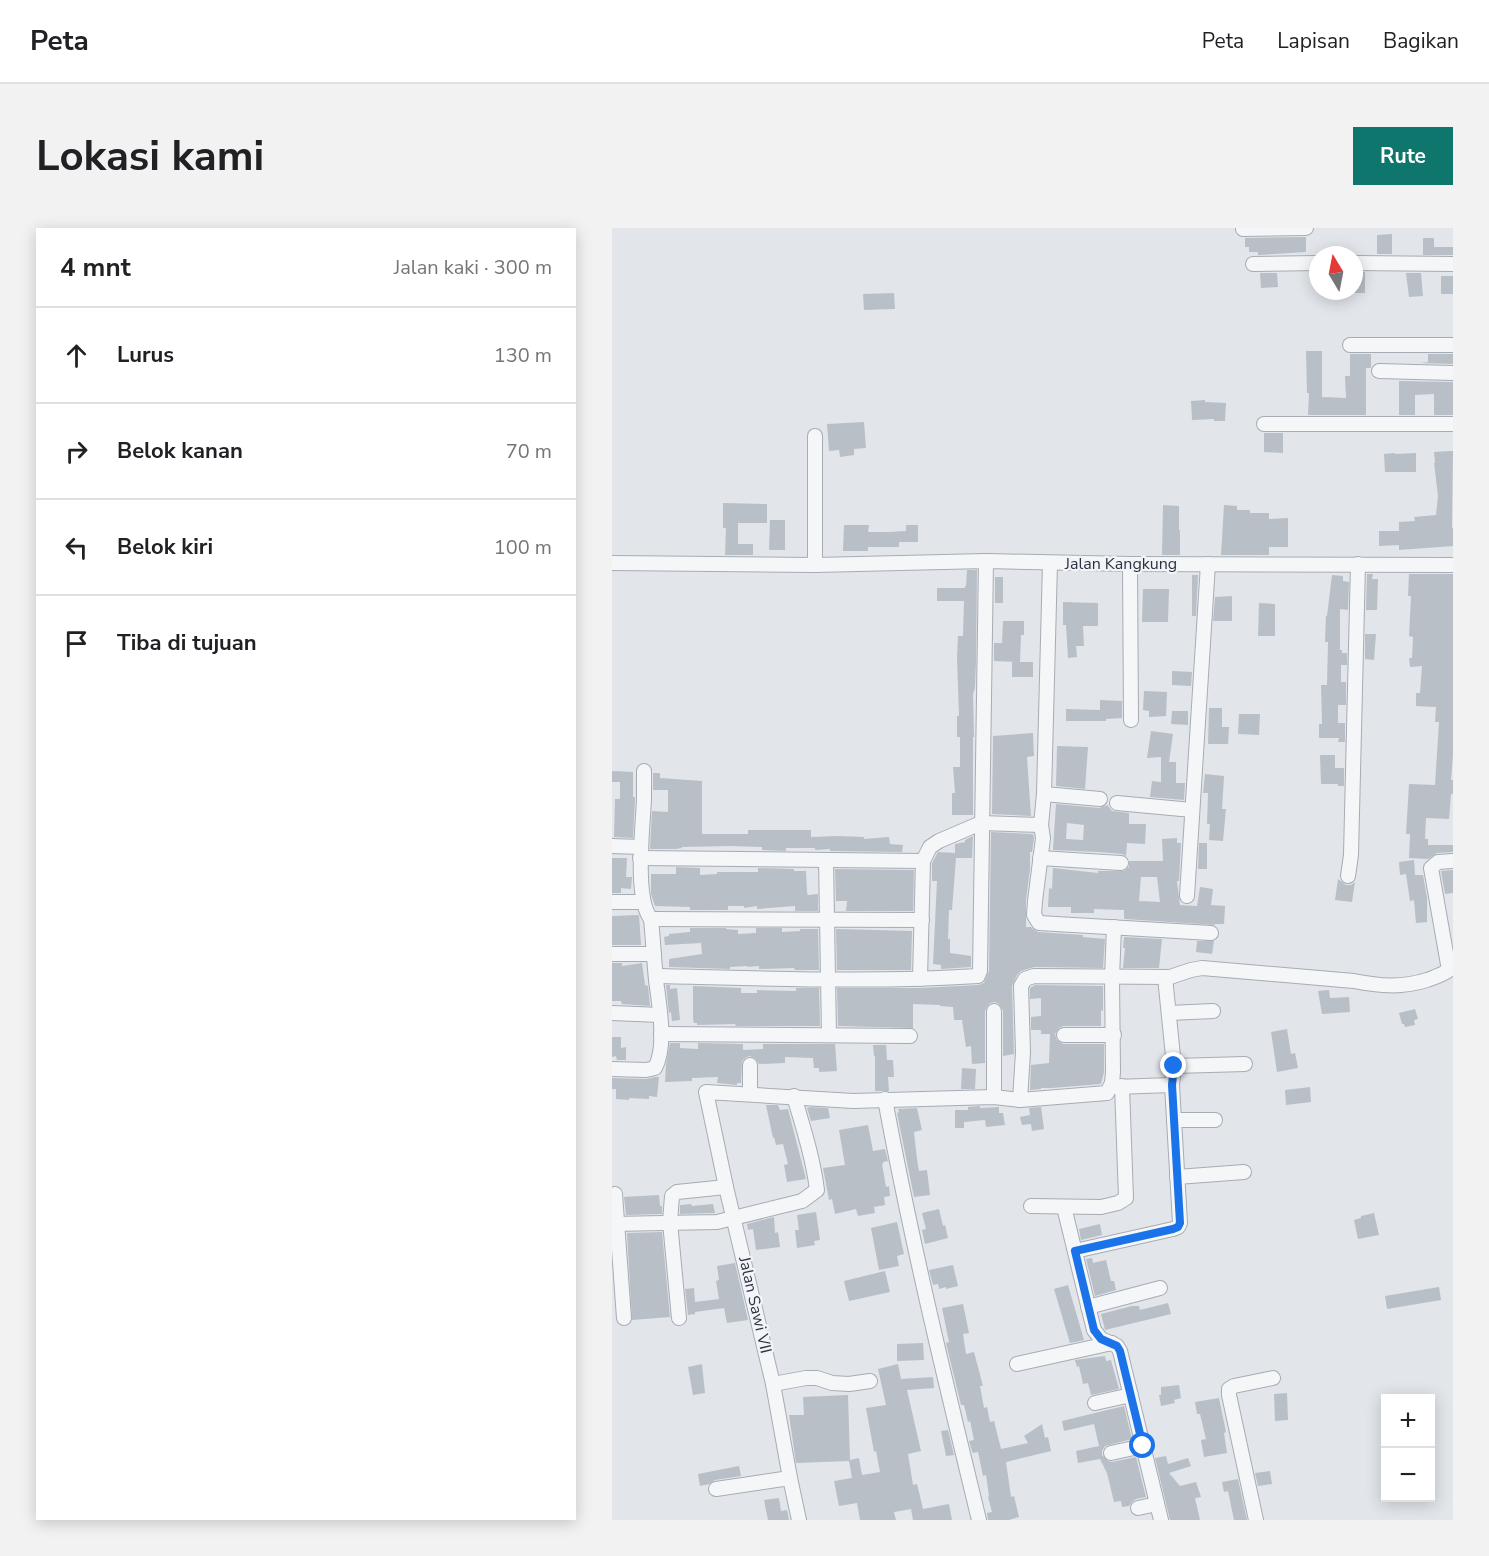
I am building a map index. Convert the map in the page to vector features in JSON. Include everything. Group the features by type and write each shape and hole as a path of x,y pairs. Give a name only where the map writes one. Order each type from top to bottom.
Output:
{"street":[{"path":"1243,229 1306,228"},
{"path":"1253,264 1309,263"},
{"path":"1363,263 1453,264"},
{"path":"1350,345 1453,345"},
{"path":"1379,371 1453,373"},
{"path":"1264,424 1453,424"},
{"path":"815,436 815,565"},
{"path":"656,976 828,980 978,976 980,971 986,561"},
{"path":"612,563 815,565 986,561 1050,563"},
{"name":"Jalan Kangkung","path":"1114,927 1039,923 1034,915 1043,838 1041,825 1044,794 1050,563 1453,565"},
{"path":"1130,564 1131,720"},
{"path":"1187,896 1208,564"},
{"path":"1348,876 1351,855 1358,564"},
{"path":"612,1069 646,1070 655,1068 659,1061 660,1015 651,919 646,913 643,902 640,853 649,797 644,771"},
{"path":"1044,794 1100,799"},
{"path":"1117,803 1192,810"},
{"path":"920,979 923,861 930,847 981,823 1041,825"},
{"path":"612,846 640,853 923,861"},
{"path":"1040,858 1121,863"},
{"path":"826,860 829,1035"},
{"path":"1020,1100 1023,1052 1021,986 1025,979 1034,976 1170,977 1202,968 1354,981 1374,985 1415,984 1443,975 1449,970 1431,868 1438,862 1453,861"},
{"path":"612,902 643,902"},
{"path":"651,919 922,920"},
{"path":"1031,1206 1101,1207 1118,1203 1126,1198 1113,1072 1114,927 1211,933"},
{"path":"612,954 654,954"},
{"path":"1075,1251 1178,1227 1180,1223 1172,1085 1174,1066 1165,977"},
{"path":"994,1011 994,1097"},
{"path":"1169,1013 1213,1011"},
{"path":"612,1013 660,1015"},
{"path":"661,1034 910,1036"},
{"path":"1064,1035 1114,1035"},
{"path":"1174,1066 1245,1064"},
{"path":"750,1065 750,1094 853,1101 994,1097 1020,1100 1107,1094 1116,1087 1172,1085"},
{"name":"Jalan Sawi VII","path":"750,1094 706,1092 773,1384 799,1520"},
{"path":"615,1223 717,1222 802,1201 817,1190 810,1153 794,1096"},
{"path":"885,1099 898,1173 979,1520"},
{"path":"1174,1120 1215,1120"},
{"path":"1178,1177 1244,1172"},
{"path":"680,1318 670,1222 672,1196 677,1192 726,1187"},
{"path":"615,1194 615,1223 624,1318"},
{"path":"1064,1207 1094,1330 1101,1339 1117,1346 1120,1351 1161,1520"},
{"path":"1088,1307 1160,1288"},
{"path":"1017,1364 1112,1344"},
{"path":"773,1384 806,1378 817,1378 832,1383 870,1382"},
{"path":"1256,1520 1229,1389 1273,1378"},
{"path":"1095,1403 1131,1395"},
{"path":"1111,1454 1143,1446"},
{"path":"716,1489 790,1479"},
{"path":"1138,1508 1157,1504"}],"building":[{"path":"1392,234 1392,254 1377,254 1377,235"},
{"path":"1306,237 1306,252 1258,255 1258,252 1249,252 1249,247 1245,247 1245,238"},
{"path":"1423,238 1434,238 1434,247 1453,247 1453,255 1423,255"},
{"path":"1363,272 1365,272 1365,293 1363,293"},
{"path":"1260,273 1277,273 1278,287 1261,288"},
{"path":"1406,273 1421,273 1423,296 1409,297"},
{"path":"1441,276 1453,276 1453,294 1441,294"},
{"path":"894,293 895,309 864,310 863,294"},
{"path":"1306,351 1322,351 1322,397 1346,398 1345,376 1350,376 1350,354 1371,354 1371,368 1366,368 1366,415 1308,415"},
{"path":"1428,354 1453,354 1453,364 1420,363 1428,362"},
{"path":"1399,381 1453,382 1453,415 1434,415 1434,394 1415,395 1415,415 1399,415"},
{"path":"1205,400 1205,402 1226,403 1225,421 1192,420 1191,401"},
{"path":"864,422 866,448 854,449 854,455 840,457 839,450 829,451 827,424"},
{"path":"1264,433 1283,433 1283,453 1264,452"},
{"path":"1453,451 1453,546 1399,550 1399,545 1379,546 1379,531 1399,531 1399,522 1415,521 1414,517 1436,515 1438,496 1434,452"},
{"path":"1416,453 1416,472 1385,472 1384,454"},
{"path":"723,503 767,504 767,523 738,523 738,544 753,544 753,555 725,555 726,528 723,528"},
{"path":"1163,505 1179,506 1180,555 1162,555"},
{"path":"1224,505 1237,506 1237,510 1250,510 1250,513 1269,513 1269,519 1288,518 1288,547 1269,547 1269,555 1221,555"},
{"path":"770,520 785,520 785,550 769,550"},
{"path":"844,525 869,525 868,532 889,532 906,531 906,525 918,525 918,542 899,542 899,547 868,547 868,551 843,551"},
{"path":"967,570 977,570 976,661 973,694 973,815 952,815 952,793 955,793 953,767 960,767 960,737 957,737 957,716 959,716 957,658 958,636 963,636 964,601 937,601 937,588 965,588"},
{"path":"1367,574 1373,574 1372,579 1378,579 1377,610 1366,610"},
{"path":"1409,574 1453,574 1451,780 1453,780 1453,794 1451,794 1449,819 1426,818 1425,839 1428,839 1428,845 1453,845 1453,852 1437,853 1428,859 1409,858 1410,834 1406,834 1409,784 1435,785 1439,722 1435,722 1436,707 1416,706 1416,693 1420,693 1422,666 1410,667 1409,658 1412,658 1413,637 1409,636 1411,596 1408,596"},
{"path":"1192,575 1198,575 1196,616 1192,616"},
{"path":"1332,575 1343,576 1343,581 1349,582 1348,610 1340,609 1340,650 1342,653 1347,653 1347,665 1341,665 1341,682 1346,682 1346,705 1338,705 1338,723 1345,723 1345,742 1338,742 1339,738 1319,738 1319,724 1322,724 1321,685 1327,685 1326,616"},
{"path":"995,577 1003,577 1003,603 995,603"},
{"path":"1143,589 1169,589 1168,622 1142,622"},
{"path":"1232,596 1232,621 1213,621 1215,597"},
{"path":"1063,602 1098,603 1098,626 1083,626 1084,646 1076,646 1077,657 1068,658 1066,625 1063,625"},
{"path":"1259,603 1275,604 1275,636 1258,636"},
{"path":"1003,621 1024,621 1020,662 994,661 994,643 1002,643"},
{"path":"1365,634 1376,634 1374,660 1365,659"},
{"path":"1012,662 1033,662 1033,677 1012,677"},
{"path":"1172,671 1192,672 1191,686 1172,685"},
{"path":"1144,691 1167,692 1166,716 1149,717 1149,711 1143,710"},
{"path":"1100,700 1122,701 1122,718 1106,719 1106,721 1066,721 1066,709 1100,710"},
{"path":"1209,708 1222,708 1222,727 1229,727 1228,744 1208,744"},
{"path":"1172,711 1188,711 1188,725 1171,724"},
{"path":"1239,714 1260,714 1259,735 1238,734"},
{"path":"1151,731 1173,734 1169,762 1176,762 1176,783 1185,783 1184,800 1150,797 1152,781 1161,782 1161,757 1147,758"},
{"path":"1033,733 1034,756 1027,757 1031,816 992,814 993,736"},
{"path":"1057,746 1088,747 1085,789 1056,786"},
{"path":"1320,755 1335,755 1335,768 1344,768 1344,786 1321,784"},
{"path":"612,771 633,772 633,797 635,799 633,838 614,837 615,799 620,799 620,782 612,782"},
{"path":"653,773 660,773 660,778 702,781 702,834 748,834 748,830 811,830 811,837 864,837 864,839 889,837 890,844 903,845 902,852 830,851 830,849 815,850 815,848 786,848 786,851 762,850 762,847 730,846 650,849 652,811 668,812 668,790 653,790"},
{"path":"1205,774 1224,776 1222,809 1226,809 1223,841 1209,840 1208,793 1203,793"},
{"path":"1056,804 1099,808 1108,805 1112,811 1129,813 1129,824 1146,824 1145,844 1127,843 1126,856 1053,850","holes":["1067,823 1084,825 1083,840 1066,839"]},
{"path":"991,832 1033,834 1026,900 1026,927 1031,927 1038,932 1105,939 1103,968 1034,967 1021,971 1012,986 1014,1054 1003,1056 1003,1010 999,1004 990,1003 985,1011 985,1063 972,1064 971,1046 966,1047 962,1020 954,1020 953,1007 913,1004 913,1028 838,1026 837,988 920,988 984,983 989,971"},
{"path":"973,836 972,858 956,858 952,910 949,910 948,939 950,939 950,953 971,956 971,967 941,969 941,965 933,964 937,881 932,881 932,863 938,852 955,853 955,844 965,842"},
{"path":"1177,838 1177,843 1181,843 1179,881 1177,881 1180,905 1197,906 1200,887 1213,889 1211,905 1225,906 1224,924 1124,919 1124,910 1094,909 1094,913 1071,913 1071,907 1048,907 1053,868 1098,873 1098,871 1124,871 1129,867 1129,861 1163,861 1162,839","holes":["1141,877 1157,877 1160,902 1139,901"]},
{"path":"1199,843 1207,843 1207,869 1198,869"},
{"path":"612,858 627,858 626,877 632,877 631,889 621,888 621,893 612,893"},
{"path":"1414,860 1415,875 1423,875 1427,898 1427,922 1416,923 1414,900 1410,901 1406,874 1400,875 1399,862"},
{"path":"676,867 700,868 700,875 717,874 717,872 758,872 758,868 806,871 807,893 808,895 818,894 818,911 795,911 795,906 757,909 757,906 744,908 744,906 728,906 728,910 690,910 690,907 655,906 651,894 651,874 676,874"},
{"path":"835,869 914,870 913,911 846,911 847,901 836,901"},
{"path":"1453,870 1453,893 1445,894 1441,871"},
{"path":"1338,879 1346,885 1355,882 1352,902 1335,900"},
{"path":"639,915 641,945 612,945 612,916"},
{"path":"690,928 726,928 738,930 738,934 756,933 756,928 782,928 782,932 818,929 819,970 759,969 759,966 730,967 730,969 669,967 669,959 702,954 701,943 665,945 664,937 669,934 690,932"},
{"path":"836,929 912,931 911,970 837,970"},
{"path":"1124,937 1162,939 1159,968 1123,968"},
{"path":"1197,941 1214,941 1212,954 1196,952"},
{"path":"612,963 622,963 622,966 642,963 650,1006 612,1001"},
{"path":"666,985 670,985 670,989 677,988 680,1020 672,1021"},
{"path":"1035,985 1103,986 1101,1026 1063,1026 1055,1034 1057,1040 1063,1044 1104,1044 1104,1072 1101,1084 1030,1090 1031,1065 1049,1063 1050,1034 1041,1034 1041,1030 1031,1030 1031,1017 1041,1016 1041,998 1030,999 1030,988"},
{"path":"693,986 741,988 741,993 757,993 757,990 796,991 796,988 819,988 820,1026 697,1025 693,1019"},
{"path":"1329,990 1330,998 1349,997 1350,1012 1322,1014 1318,991"},
{"path":"1415,1009 1418,1019 1414,1020 1415,1025 1405,1027 1399,1013"},
{"path":"1287,1029 1291,1054 1295,1053 1298,1068 1277,1072 1271,1032"},
{"path":"612,1037 621,1037 621,1048 626,1047 626,1060 617,1060 616,1056 612,1057"},
{"path":"670,1043 680,1043 680,1048 698,1049 698,1043 743,1044 743,1050 763,1049 763,1044 835,1044 837,1071 819,1072 819,1068 814,1068 813,1058 785,1057 785,1063 759,1064 755,1058 749,1056 742,1061 741,1083 737,1085 717,1083 718,1077 665,1082"},
{"path":"873,1045 886,1045 887,1060 893,1060 894,1077 888,1077 889,1091 875,1091"},
{"path":"962,1068 976,1069 975,1089 961,1089"},
{"path":"659,1077 657,1097 616,1099 616,1089 612,1089 612,1078"},
{"path":"1310,1087 1311,1102 1286,1105 1285,1090"},
{"path":"766,1105 778,1105 780,1110 788,1109 806,1179 787,1182 784,1165 788,1164 783,1144 776,1145"},
{"path":"980,1106 980,1108 999,1107 999,1113 1003,1113 1005,1125 986,1127 985,1120 964,1122 964,1128 955,1128 955,1110 968,1110 968,1107"},
{"path":"1041,1107 1044,1129 1032,1131 1031,1124 1022,1125 1020,1117 1030,1115 1029,1108"},
{"path":"807,1108 828,1108 830,1118 811,1121"},
{"path":"917,1108 922,1130 914,1132 917,1159 919,1171 927,1170 930,1195 914,1197 897,1113 898,1109"},
{"path":"868,1125 873,1151 885,1149 888,1161 882,1164 890,1196 884,1197 885,1205 874,1207 875,1213 858,1216 856,1209 835,1214 832,1199 829,1200 823,1168 845,1165 839,1130"},
{"path":"659,1195 662,1214 626,1215 624,1197"},
{"path":"691,1204 692,1206 713,1204 715,1213 680,1214 680,1205"},
{"path":"939,1209 948,1238 925,1244 922,1230 926,1229 922,1213"},
{"path":"816,1212 820,1240 814,1241 815,1245 797,1248 795,1230 799,1230 797,1215"},
{"path":"1374,1213 1379,1235 1358,1239 1354,1220"},
{"path":"774,1217 775,1233 778,1232 780,1247 756,1250 753,1229 748,1230 747,1224"},
{"path":"897,1222 904,1254 897,1256 899,1266 879,1270 871,1228"},
{"path":"1100,1224 1102,1235 1081,1240 1079,1229"},
{"path":"662,1232 670,1317 632,1320 627,1233"},
{"path":"1092,1258 1093,1263 1106,1260 1111,1281 1114,1281 1116,1290 1095,1296 1086,1259"},
{"path":"735,1263 748,1320 727,1323 724,1308 688,1315 685,1289 694,1288 695,1302 719,1299 716,1281 719,1280 717,1266"},
{"path":"953,1265 958,1286 939,1289 938,1284 933,1285 929,1270"},
{"path":"885,1271 890,1292 849,1301 844,1281"},
{"path":"1068,1285 1084,1340 1070,1343 1054,1289"},
{"path":"1439,1287 1441,1300 1387,1309 1385,1296"},
{"path":"1168,1303 1171,1314 1105,1330 1101,1314 1132,1306 1139,1306 1140,1310"},
{"path":"963,1304 969,1333 963,1334 966,1354 974,1352 983,1386 980,1386 984,1408 987,1407 990,1422 994,1421 1001,1449 1028,1443 1024,1436 1042,1424 1051,1451 1006,1462 1011,1497 1014,1496 1019,1517 1009,1520 988,1520 987,1513 992,1512 986,1475 983,1476 978,1452 973,1453 972,1451 969,1441 974,1440 970,1421 968,1422 964,1405 961,1405 946,1343 949,1342 942,1308"},
{"path":"923,1343 924,1360 897,1361 897,1344"},
{"path":"1105,1356 1106,1361 1111,1360 1119,1389 1091,1395 1088,1383 1083,1384 1079,1366 1077,1367 1075,1360"},
{"path":"702,1364 705,1393 693,1395 688,1367"},
{"path":"898,1364 901,1379 933,1377 934,1388 907,1390 921,1451 908,1454 913,1485 917,1484 923,1509 949,1504 952,1520 913,1520 911,1509 894,1512 896,1520 860,1520 857,1503 839,1506 834,1481 852,1478 849,1461 796,1463 789,1415 804,1415 803,1397 848,1395 850,1460 859,1458 862,1475 880,1472 866,1408 886,1405 878,1369"},
{"path":"1179,1385 1181,1398 1174,1400 1175,1403 1161,1406 1159,1395 1161,1395 1161,1387"},
{"path":"1287,1393 1288,1420 1275,1421 1274,1394"},
{"path":"1219,1398 1226,1432 1224,1433 1227,1453 1204,1457 1201,1440 1206,1439 1195,1402"},
{"path":"1124,1406 1132,1439 1105,1446 1102,1455 1112,1462 1136,1457 1146,1497 1136,1499 1129,1506 1122,1507 1121,1501 1114,1502 1107,1473 1100,1459 1078,1463 1076,1451 1099,1446 1094,1424 1064,1431 1062,1421"},
{"path":"948,1430 954,1455 946,1456 941,1431"},
{"path":"1166,1456 1168,1464 1188,1458 1191,1466 1169,1473 1180,1486 1196,1482 1201,1497 1195,1498 1200,1520 1170,1520 1155,1458"},
{"path":"739,1466 741,1476 715,1480 700,1486 698,1474"},
{"path":"1270,1471 1272,1484 1258,1486 1255,1473"},
{"path":"1238,1479 1247,1520 1234,1520 1228,1491 1224,1492 1222,1482"},
{"path":"779,1498 781,1511 787,1510 789,1520 768,1520 764,1500"}],"route":[{"path":"1143,1446 1120,1351 1117,1346 1101,1339 1094,1330 1075,1251 1178,1227 1180,1223 1172,1085 1174,1066"}]}
